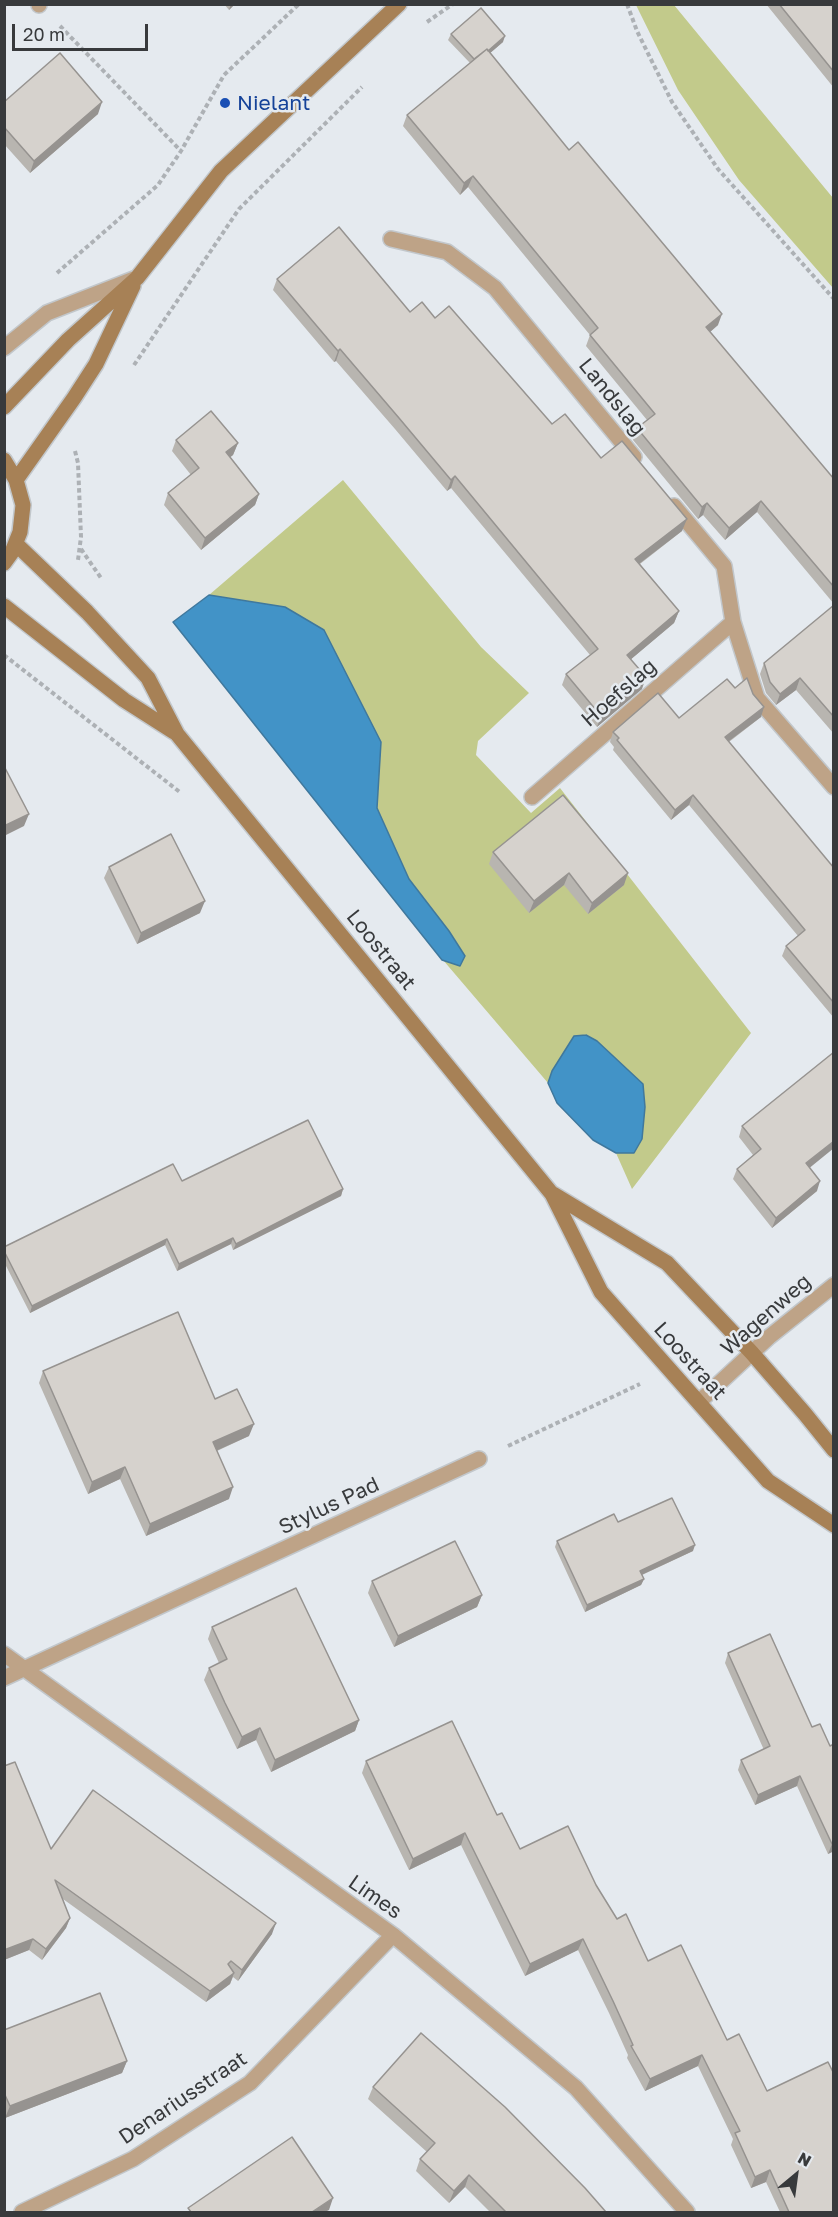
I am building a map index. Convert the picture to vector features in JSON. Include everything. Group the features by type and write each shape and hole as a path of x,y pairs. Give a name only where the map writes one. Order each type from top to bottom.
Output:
{"street":[{"path":"4,407 68,340 137,278 221,171 399,4"},
{"name":"Landslag","path":"391,239 447,252 495,288 640,464"},
{"path":"4,348 46,313 137,278"},
{"path":"16,480 96,364 137,278"},
{"path":"4,460 16,480 23,511 16,544 4,563"},
{"path":"663,492 724,566 733,622 757,698 834,787"},
{"name":"Loostraat","path":"16,544 87,612 148,678 177,734 552,1194 601,1292 768,1481 834,1525"},
{"name":"Loostraat","path":"4,606 124,700 177,734"},
{"name":"Hoefslag","path":"532,797 733,622"},
{"name":"Loostraat","path":"552,1194 667,1263 752,1353 834,1450"},
{"name":"Wagenweg","path":"699,1402 752,1353 834,1285"},
{"name":"Stylus Pad","path":"4,1678 479,1459"},
{"name":"Limes","path":"4,1654 393,1935 576,2088 687,2212"},
{"name":"Denariusstraat","path":"22,2212 132,2159 250,2083 393,1935"}],"path":[{"path":"50,279 158,185 181,151 224,75 299,4"},
{"path":"425,24 453,4"},
{"path":"627,4 637,31 672,102 718,169 834,299"},
{"path":"39,5 181,151"},
{"path":"129,372 239,209 366,83"},
{"path":"81,445 76,453 81,549"},
{"path":"479,1459 640,1384"}],"green space":[{"path":"636,5 674,5 833,198 833,288 739,180 678,90"},
{"path":"343,480 481,647 529,693 478,741 476,755 531,813 560,788 751,1033 632,1189 616,1153 634,1153 643,1084 597,1041 552,1071 548,1083 443,960 460,966 465,956 409,879 377,808 381,742 285,607 209,595"}],"water":[{"path":"209,595 285,607 324,630 381,742 377,808 409,879 465,956 460,966 442,960 173,622"},
{"path":"586,1035 597,1041 643,1084 645,1107 642,1139 634,1153 616,1153 593,1140 557,1103 548,1083 552,1071 574,1036"}],"building":[{"path":"779,4 834,4 834,72"},
{"path":"481,8 505,36 488,51 487,49 474,59 451,34"},
{"path":"487,49 569,150 578,142 722,314 706,327 834,479 834,587 761,501 729,528 707,503 702,507 637,428 655,414 590,335 598,328 473,176 464,183 407,115"},
{"path":"60,53 102,102 34,161 4,127 4,102"},
{"path":"339,227 410,312 422,302 435,318 449,306 552,424 565,414 601,458 622,441 687,519 635,559 679,611 627,655 646,677 601,716 566,674 598,649 455,476 451,480 340,349 338,351 277,279"},
{"path":"211,411 238,443 226,452 259,494 205,538 168,493 199,468 176,440"},
{"path":"834,605 834,717 800,678 780,694 770,682 764,663"},
{"path":"747,678 753,694 764,707 725,737 834,868 834,1003 786,946 805,930 693,795 675,810 617,740 619,738 613,732 658,693 679,718 727,679 735,688"},
{"path":"4,766 29,814 4,826"},
{"path":"563,795 628,873 592,903 569,873 534,901 493,852"},
{"path":"171,834 205,901 141,933 109,867"},
{"path":"834,1052 834,1141 806,1163 820,1181 776,1218 737,1169 761,1149 742,1126"},
{"path":"308,1120 343,1189 236,1244 233,1238 179,1264 167,1239 32,1306 4,1247 173,1164 182,1181"},
{"path":"178,1312 215,1399 237,1389 254,1424 213,1442 233,1487 150,1524 125,1467 92,1482 43,1371"},
{"path":"672,1498 695,1545 640,1571 644,1579 587,1605 557,1541 614,1514 618,1522"},
{"path":"455,1541 482,1595 398,1636 372,1581"},
{"path":"296,1588 359,1720 275,1760 260,1728 242,1737 225,1703 209,1668 227,1659 212,1627"},
{"path":"770,1634 812,1727 820,1724 830,1746 834,1744 834,1843 832,1844 800,1776 758,1795 741,1760 770,1746 728,1653"},
{"path":"452,1721 497,1815 502,1813 520,1849 568,1826 596,1885 617,1919 626,1914 648,1961 681,1945 727,2040 739,2034 767,2091 828,2062 834,2074 834,2212 789,2212 770,2170 755,2177 735,2133 740,2131 702,2055 650,2079 631,2046 633,2045 583,1939 530,1964 465,1833 413,1859 366,1761"},
{"path":"15,1762 51,1849 93,1790 276,1923 242,1970 231,1961 228,1964 234,1973 210,1991 55,1880 70,1918 46,1949 33,1939 4,1950 4,1766"},
{"path":"100,1993 127,2061 10,2106 4,2096 4,2030"},
{"path":"421,2033 505,2107 606,2212 506,2212 469,2175 454,2191 420,2159 435,2143 373,2087"},
{"path":"292,2137 333,2198 312,2212 191,2212 188,2208"}],"place":[{"name":"Nielant","path":"225,103"}]}
